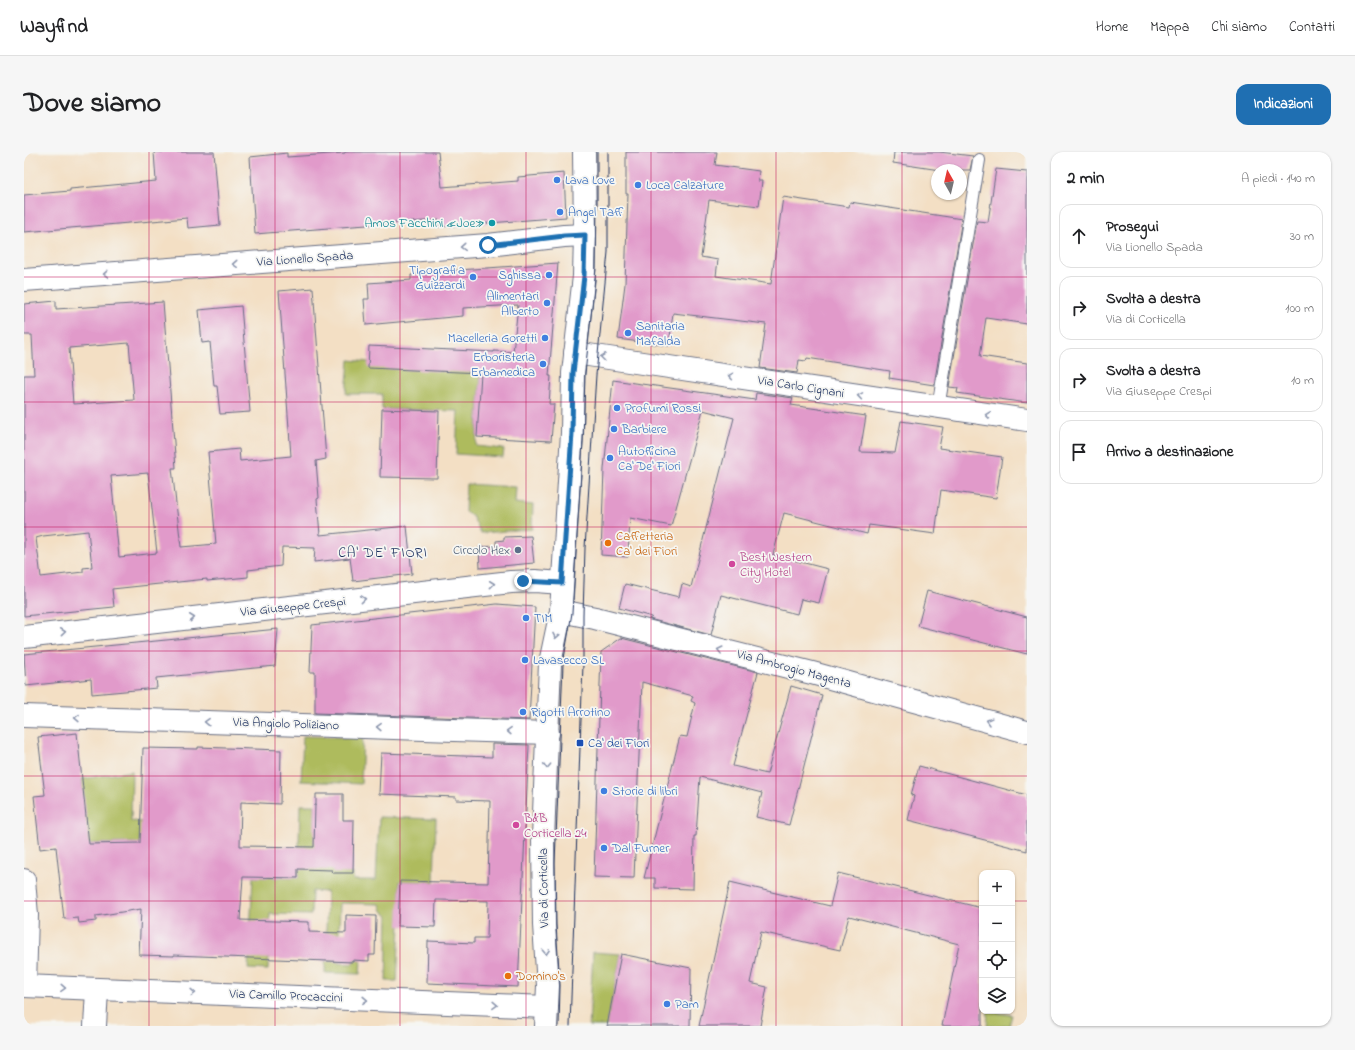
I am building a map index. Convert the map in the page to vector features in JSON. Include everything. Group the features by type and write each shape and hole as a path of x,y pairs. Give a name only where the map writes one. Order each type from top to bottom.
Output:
{"street":[{"name":"Via di Corticella","path":"547,1016 543,857 550,663 561,611 572,433 573,373 584,276 584,152"},
{"name":"Via Lionello Spada","path":"24,280 488,245 585,235"},
{"name":"Via Carlo Cignani","path":"575,353 618,358 938,408 1027,420"},
{"name":"Via Giuseppe Crespi","path":"24,637 511,582 535,581 562,583"},
{"name":"Via Ambrogio Magenta","path":"561,611 595,618 805,672 1027,732"},
{"name":"Via Angiolo Poliziano","path":"24,716 548,732"},
{"path":"24,880 27,921 25,986"},
{"name":"Via Camillo Procaccini","path":"25,986 547,1016"},
{"path":"95,1026 97,990"}],"lane":[{"path":"938,408 979,160"}],"green space":[{"path":"349,360 481,373 476,446 504,449 503,457 456,454 458,411 382,409 382,394 346,394"},
{"path":"466,484 516,487 515,503 533,505 532,529 481,533 472,516 465,512"},
{"path":"303,736 363,738 361,784 301,781"},
{"path":"132,771 131,821 154,823 153,845 132,843 86,844 82,779"},
{"path":"300,805 315,805 315,824 333,872 353,873 353,880 376,880 379,817 436,819 434,882 400,881 400,926 397,981 386,981 388,916 382,911 380,904 340,903 338,963 353,964 353,960 361,960 360,974 325,973 327,892 312,891 311,915 270,914 268,970 248,969 253,877 298,878"},
{"path":"593,952 621,954 607,1026 589,1026"},
{"path":"988,1014 1012,1015 1009,1026 987,1026"}],"building":[{"path":"154,152 214,152 220,225 188,228 187,218 24,232 24,195 156,181"},
{"path":"345,152 438,152 442,187 518,181 518,177 564,173 566,217 439,227 439,220 255,234 250,157 287,153 287,157"},
{"path":"626,152 717,152 715,165 759,171 758,181 762,181 759,206 709,200 701,257 718,260 716,276 771,284 783,197 849,207 850,202 962,219 934,385 889,378 890,371 807,358 806,361 799,360 797,373 760,368 766,324 673,313 669,346 618,339 625,284 628,194 626,194"},
{"path":"894,152 939,152 973,156 970,170 967,170 967,164 931,164 931,169 893,163"},
{"path":"996,169 1027,172 1027,324 986,318 980,356 1027,363 1027,403 957,393 958,388 949,387 977,221 988,222"},
{"path":"558,263 549,376 551,376 549,404 554,404 551,441 477,437 481,373 368,368 369,346 513,352 518,305 463,308 463,316 366,325 364,299 369,299 368,283 411,280 411,275 431,274 430,272"},
{"path":"313,288 326,459 316,461 320,535 407,526 412,574 353,581 350,558 314,562 315,548 282,547 281,566 248,570 248,577 207,581 207,579 112,589 114,607 24,616 24,375 34,375 32,335 24,335 24,304 56,301 56,309 163,302 176,468 172,468 181,547 216,544 208,452 239,449 240,461 291,456 279,291","holes":["129,343 134,400 73,404 69,348","148,473 157,553 119,557 111,476","88,531 92,567 83,568 83,572 41,577 36,538"]},
{"path":"241,306 250,412 220,414 217,386 214,386 210,342 202,343 199,310"},
{"path":"613,380 755,400 756,393 793,398 791,405 866,416 860,452 895,453 901,421 943,427 939,448 1002,457 996,498 941,490 935,534 869,525 867,534 784,513 773,555 828,569 819,603 801,599 797,614 721,595 711,635 649,619 652,617 619,608 625,584 679,597 682,584 691,587 734,418 703,410 671,526 630,518 628,557 601,555 604,469"},
{"path":"382,409 439,411 437,478 380,477"},
{"path":"531,536 534,563 480,568 479,547 496,546 496,541 504,540 504,537"},
{"path":"927,591 1027,617 1027,654 918,626"},
{"path":"497,604 535,607 529,720 315,713 315,672 310,672 312,625"},
{"path":"278,629 275,666 156,678 157,688 92,694 91,679 26,686 24,654"},
{"path":"621,638 758,672 733,766 767,774 791,686 822,695 789,825 756,817 762,793 700,777 696,836 694,836 693,889 655,888 655,878 644,878 680,736 687,737 695,703 691,701 693,696 642,682 634,878 594,877 601,652"},
{"path":"77,733 89,844 140,843 143,748 198,749 198,747 281,750 280,804 241,802 240,846 314,847 316,794 343,794 343,820 354,820 353,873 333,873 332,870 298,869 298,878 243,877 240,920 309,922 309,932 346,933 346,915 376,916 375,955 369,955 369,961 353,960 353,962 139,955 141,909 96,916 96,921 79,923 78,918 64,919 56,847 40,849 34,796 45,795 38,737"},
{"path":"492,744 529,745 518,987 427,983 428,941 474,943 474,938 487,938 488,901 436,900 435,927 398,926 400,881 488,883 490,801 456,800 456,797 379,794 381,753 492,757"},
{"path":"919,766 1027,795 1027,851 908,820 914,796 911,795"},
{"path":"838,873 979,907 979,1014 982,1014 982,1026 942,1026 959,944 849,916 840,950 761,932 750,983 767,987 760,1026 699,1026 730,882 830,906"},
{"name":"Pam","path":"621,954 691,968 690,1026 607,1026"}],"tram line":[{"path":"559,1026 560,985 556,925 555,863 563,664 572,613 583,441 585,374 596,268 597,152"},
{"path":"570,1026 583,664 585,548 596,375 608,252 608,152"}],"place":[{"name":"Lava Love","path":"557,180"},
{"name":"Loca Calzature","path":"638,185"},
{"name":"Angel Taff","path":"560,212"},
{"name":"Amos Facchini «Joe»","path":"492,223"},
{"name":"Sghissa","path":"549,275"},
{"name":"Tipografia Guizzardi","path":"473,277"},
{"name":"Alimentari Alberto","path":"547,303"},
{"name":"Sanitaria Mafalda","path":"628,333"},
{"name":"Macelleria Goretti","path":"545,338"},
{"name":"Erboristeria Erbamedica","path":"543,364"},
{"name":"Profumi Rossi","path":"617,408"},
{"name":"Barbiere","path":"614,429"},
{"name":"Autofficina Ca' De' Fiori","path":"610,458"},
{"name":"Caffetteria Ca' dei Fiori","path":"608,543"},
{"name":"Circolo Hex","path":"518,550"},
{"name":"Best Western City Hotel","path":"732,564"},
{"name":"TIM","path":"526,618"},
{"name":"Lavasecco SL","path":"525,660"},
{"name":"Rigotti Arrotino","path":"523,712"},
{"name":"Ca' dei Fiori","path":"580,743"},
{"name":"Storie di libri","path":"604,791"},
{"name":"B&B Corticella 24","path":"516,825"},
{"name":"Dal Furner","path":"604,848"},
{"name":"Domino's","path":"508,976"},
{"name":"Pam","path":"667,1004"}],"district":[{"name":"CA' DE' FIORI","path":"383,553"}],"route":[{"path":"488,245 585,235 584,276 573,373 572,433 562,583 523,581"}]}
